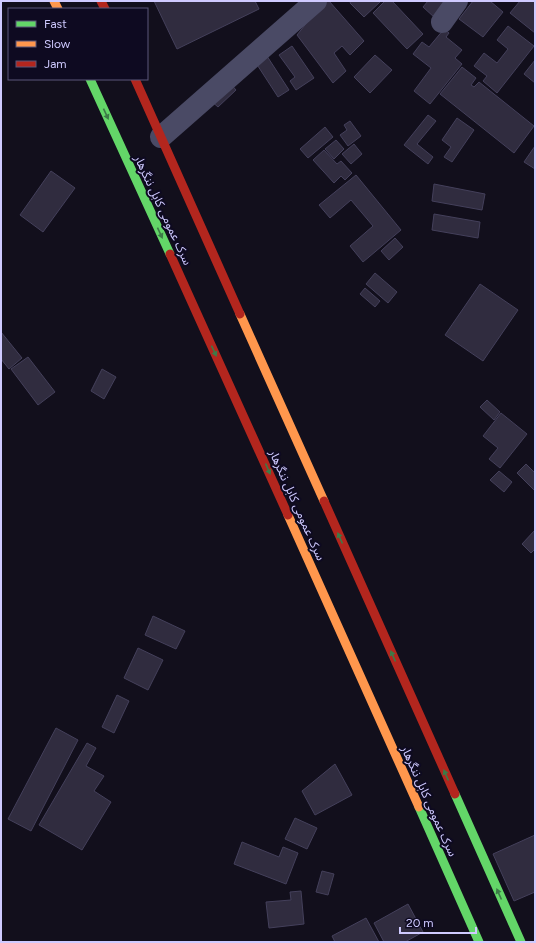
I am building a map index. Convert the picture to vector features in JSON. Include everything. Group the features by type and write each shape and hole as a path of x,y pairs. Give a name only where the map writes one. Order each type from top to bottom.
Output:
{"highway":[{"name":"سرک عمومی کابل ننگرهار","path":"90,80 272,477 479,942"},
{"path":"136,80 520,942"}],"street":[{"path":"161,137 316,1"},
{"path":"442,22 457,1"}],"building":[{"path":"154,1 255,1 259,9 177,49"},
{"path":"324,1 329,1 364,41 350,55 342,46 334,53 346,71 333,83 297,35"},
{"path":"351,1 381,1 364,17 350,3"},
{"path":"385,1 392,1 423,34 407,49 373,13"},
{"path":"428,1 449,1 435,18 423,7"},
{"path":"473,1 490,1 503,12 483,37 459,19"},
{"path":"520,1 535,1 535,33 510,13"},
{"path":"508,26 534,46 497,93 483,81 487,76 474,66 484,53 497,63 508,49 497,40"},
{"path":"444,29 449,33 446,37 462,50 455,58 462,64 430,104 414,91 431,68 413,54 422,42 429,47"},
{"path":"292,46 314,78 296,90 290,81 295,77 279,55"},
{"path":"265,53 289,90 278,97 254,60"},
{"path":"375,55 392,70 370,93 354,77"},
{"path":"535,60 535,83 524,74"},
{"path":"462,67 476,78 471,85 474,87 479,82 534,126 514,153 440,94"},
{"path":"229,82 236,90 218,107 210,100"},
{"path":"428,115 436,121 417,144 433,157 428,164 404,145"},
{"path":"457,118 474,130 452,162 444,157 451,147 442,140"},
{"path":"350,121 361,136 348,146 340,135 347,130 344,125"},
{"path":"325,127 333,137 308,158 300,149"},
{"path":"336,140 344,149 334,159 325,149"},
{"path":"354,144 362,154 351,164 342,154"},
{"path":"535,146 535,169 524,162"},
{"path":"324,150 337,164 341,161 352,173 345,180 341,176 334,183 313,160"},
{"path":"51,171 75,188 43,232 20,215"},
{"path":"356,175 401,230 363,262 350,246 373,226 351,200 330,218 319,205"},
{"path":"434,184 485,194 482,210 432,201"},
{"path":"434,214 480,222 478,238 432,230"},
{"path":"395,238 403,247 389,260 381,251"},
{"path":"375,273 397,292 388,303 366,284"},
{"path":"480,284 518,310 483,361 445,335"},
{"path":"365,288 380,301 375,307 360,294"},
{"path":"1,332 22,358 9,369 1,359"},
{"path":"28,357 55,392 38,405 11,369"},
{"path":"102,369 116,377 104,399 91,391"},
{"path":"487,400 500,412 494,420 480,407"},
{"path":"501,413 527,434 500,468 489,459 498,448 483,436"},
{"path":"526,464 535,473 535,491 517,473"},
{"path":"499,471 512,482 504,492 490,480"},
{"path":"535,530 535,549 531,553 522,544"},
{"path":"153,616 185,631 176,649 145,635"},
{"path":"138,648 163,660 148,690 124,678"},
{"path":"117,695 129,701 114,733 102,727"},
{"path":"56,728 78,740 31,831 8,819"},
{"path":"87,743 96,748 86,766 104,776 94,791 111,802 82,850 39,825"},
{"path":"335,764 352,795 315,815 302,791"},
{"path":"295,818 317,828 307,849 285,839"},
{"path":"535,835 535,892 514,901 493,854"},
{"path":"242,842 279,857 283,847 298,853 286,884 234,864"},
{"path":"322,871 334,874 328,895 316,892"},
{"path":"301,891 304,924 269,928 266,902 291,900 290,892"},
{"path":"408,904 423,932 405,942 384,942 374,923"},
{"path":"366,918 379,942 335,942 332,936"}],"traffic: fast":[{"path":"90,80 170,254"},
{"path":"455,794 521,942"},
{"path":"419,807 479,942"}],"traffic: slow":[{"path":"54,1 58,8"},
{"path":"240,314 324,501"},
{"path":"288,515 419,807"}],"traffic: jam":[{"path":"101,1 104,8"},
{"path":"135,80 240,314"},
{"path":"170,254 288,515"},
{"path":"324,501 455,794"}]}
